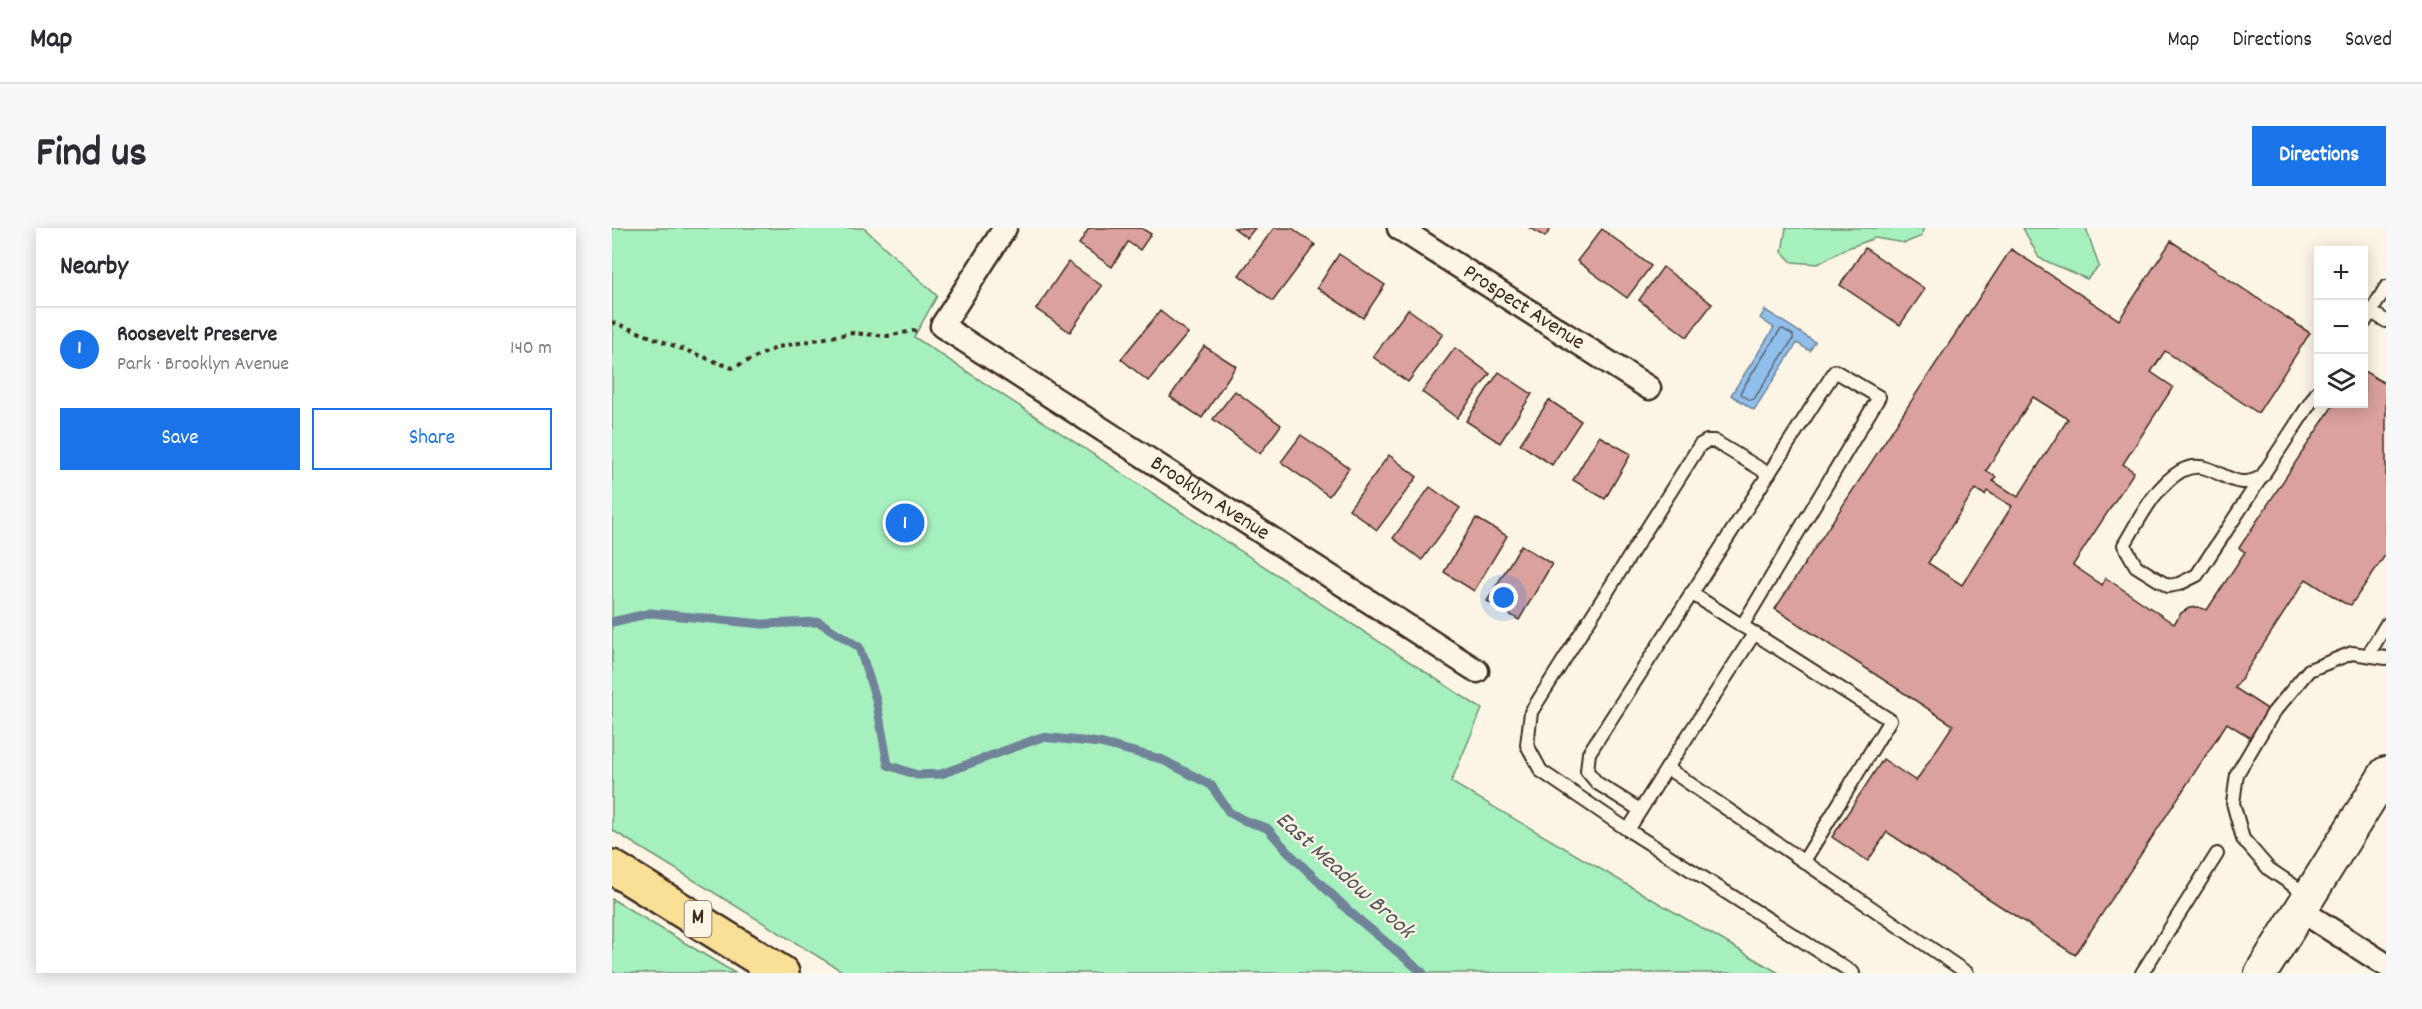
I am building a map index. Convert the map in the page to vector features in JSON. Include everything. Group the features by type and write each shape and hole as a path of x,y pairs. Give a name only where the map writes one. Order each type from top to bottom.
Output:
{"highway":[{"name":"M","path":"612,867 782,973"}],"street":[{"path":"942,326 1005,228"},
{"name":"Prospect Avenue","path":"1399,228 1649,388"},
{"name":"Brooklyn Avenue","path":"942,326 1477,671"},
{"path":"2261,973 2386,773"},
{"path":"2306,904 2386,965"}],"lane":[{"path":"2368,317 2386,287"},
{"path":"2371,312 2386,321"},
{"path":"1640,810 1597,783 1587,771 1589,753 1835,371 1879,397 1742,626"},
{"path":"2264,475 2254,482 2238,483 2206,467 2182,470 2166,483 2145,509 2124,545 2136,566 2168,586 2180,584 2197,575 2264,475 2314,399"},
{"path":"1768,474 1714,441 1707,441 1700,445 1531,712 1527,745 1541,771 1628,830 1853,973"},
{"path":"1691,593 1890,720 1804,861"},
{"path":"2368,655 2386,625"},
{"path":"1628,830 1754,634"},
{"path":"2306,904 2269,869 2243,839 2234,803 2237,774 2273,713 2309,670 2352,653 2386,658"},
{"path":"1667,768 1967,973"},
{"path":"2142,973 2217,854"}],"path":[{"path":"612,322 732,368 778,347 852,333 887,336 942,326"}],"green space":[{"path":"612,228 864,228 937,296 914,337 1482,709 1451,782 1779,973 845,973 612,830"},
{"path":"1786,228 1923,228 1922,236 1905,243 1875,238 1845,249 1818,264 1792,262 1782,252"},
{"path":"2023,228 2086,228 2099,266 2087,279 2039,258"},
{"path":"612,899 735,973 612,973"}],"water":[{"path":"1765,310 1815,342 1810,351 1797,343 1754,410 1731,395 1774,328 1760,318"}],"building":[{"path":"1089,228 1141,228 1151,234 1140,250 1128,242 1112,267 1079,244"},
{"path":"1234,228 1255,228 1247,238"},
{"path":"1274,228 1292,228 1315,245 1273,301 1239,275"},
{"path":"1530,228 1551,228 1545,237"},
{"path":"1602,229 1651,266 1627,298 1577,261"},
{"path":"2171,241 2310,333 2258,413 2165,351 2151,372 2173,387 2123,464 2134,472 2073,565 2102,585 2106,578 2174,624 2181,613 2189,608 2198,607 2207,610 2245,552 2239,548 2331,408 2368,408 2368,373 2386,384 2386,554 2351,605 2306,579 2235,688 2272,712 2254,740 2227,723 2075,955 1887,832 1868,861 1832,837 1883,759 1916,781 1953,725 1775,609 2011,249 2119,320","holes":["2033,397 2068,419 2018,497 1993,481 1996,477 1986,471","1975,489 1985,495 1987,491 2012,506 1962,585 1928,563"]},
{"path":"1865,248 1925,289 1900,325 1840,285"},
{"path":"1339,254 1385,285 1363,318 1317,288"},
{"path":"1068,262 1102,286 1070,332 1036,309"},
{"path":"1663,267 1712,304 1687,337 1639,300"},
{"path":"1408,309 1443,334 1408,382 1373,357"},
{"path":"1160,311 1188,333 1148,381 1121,359"},
{"path":"1204,346 1236,366 1202,418 1170,397"},
{"path":"1455,348 1490,374 1457,418 1422,392"},
{"path":"1499,372 1532,394 1500,443 1466,421"},
{"path":"1235,391 1281,425 1260,454 1213,419"},
{"path":"1549,400 1581,421 1552,465 1520,444"},
{"path":"1301,435 1349,468 1329,496 1281,462"},
{"path":"1599,436 1631,454 1605,499 1573,480"},
{"path":"1389,455 1417,477 1377,530 1349,509"},
{"path":"1430,487 1460,508 1422,560 1393,538"},
{"path":"1476,518 1507,536 1474,591 1444,572"},
{"path":"1521,545 1552,564 1519,620 1487,601"}],"waterway":[{"name":"East Meadow Brook","path":"612,622 651,613 762,624 819,622 859,647 876,699 888,765 917,775 941,774 1042,737 1100,743 1161,759 1211,785 1229,812 1243,820 1267,828 1291,855 1351,913 1423,973"}],"place":[{"name":"Roosevelt Preserve","path":"905,523"}]}
